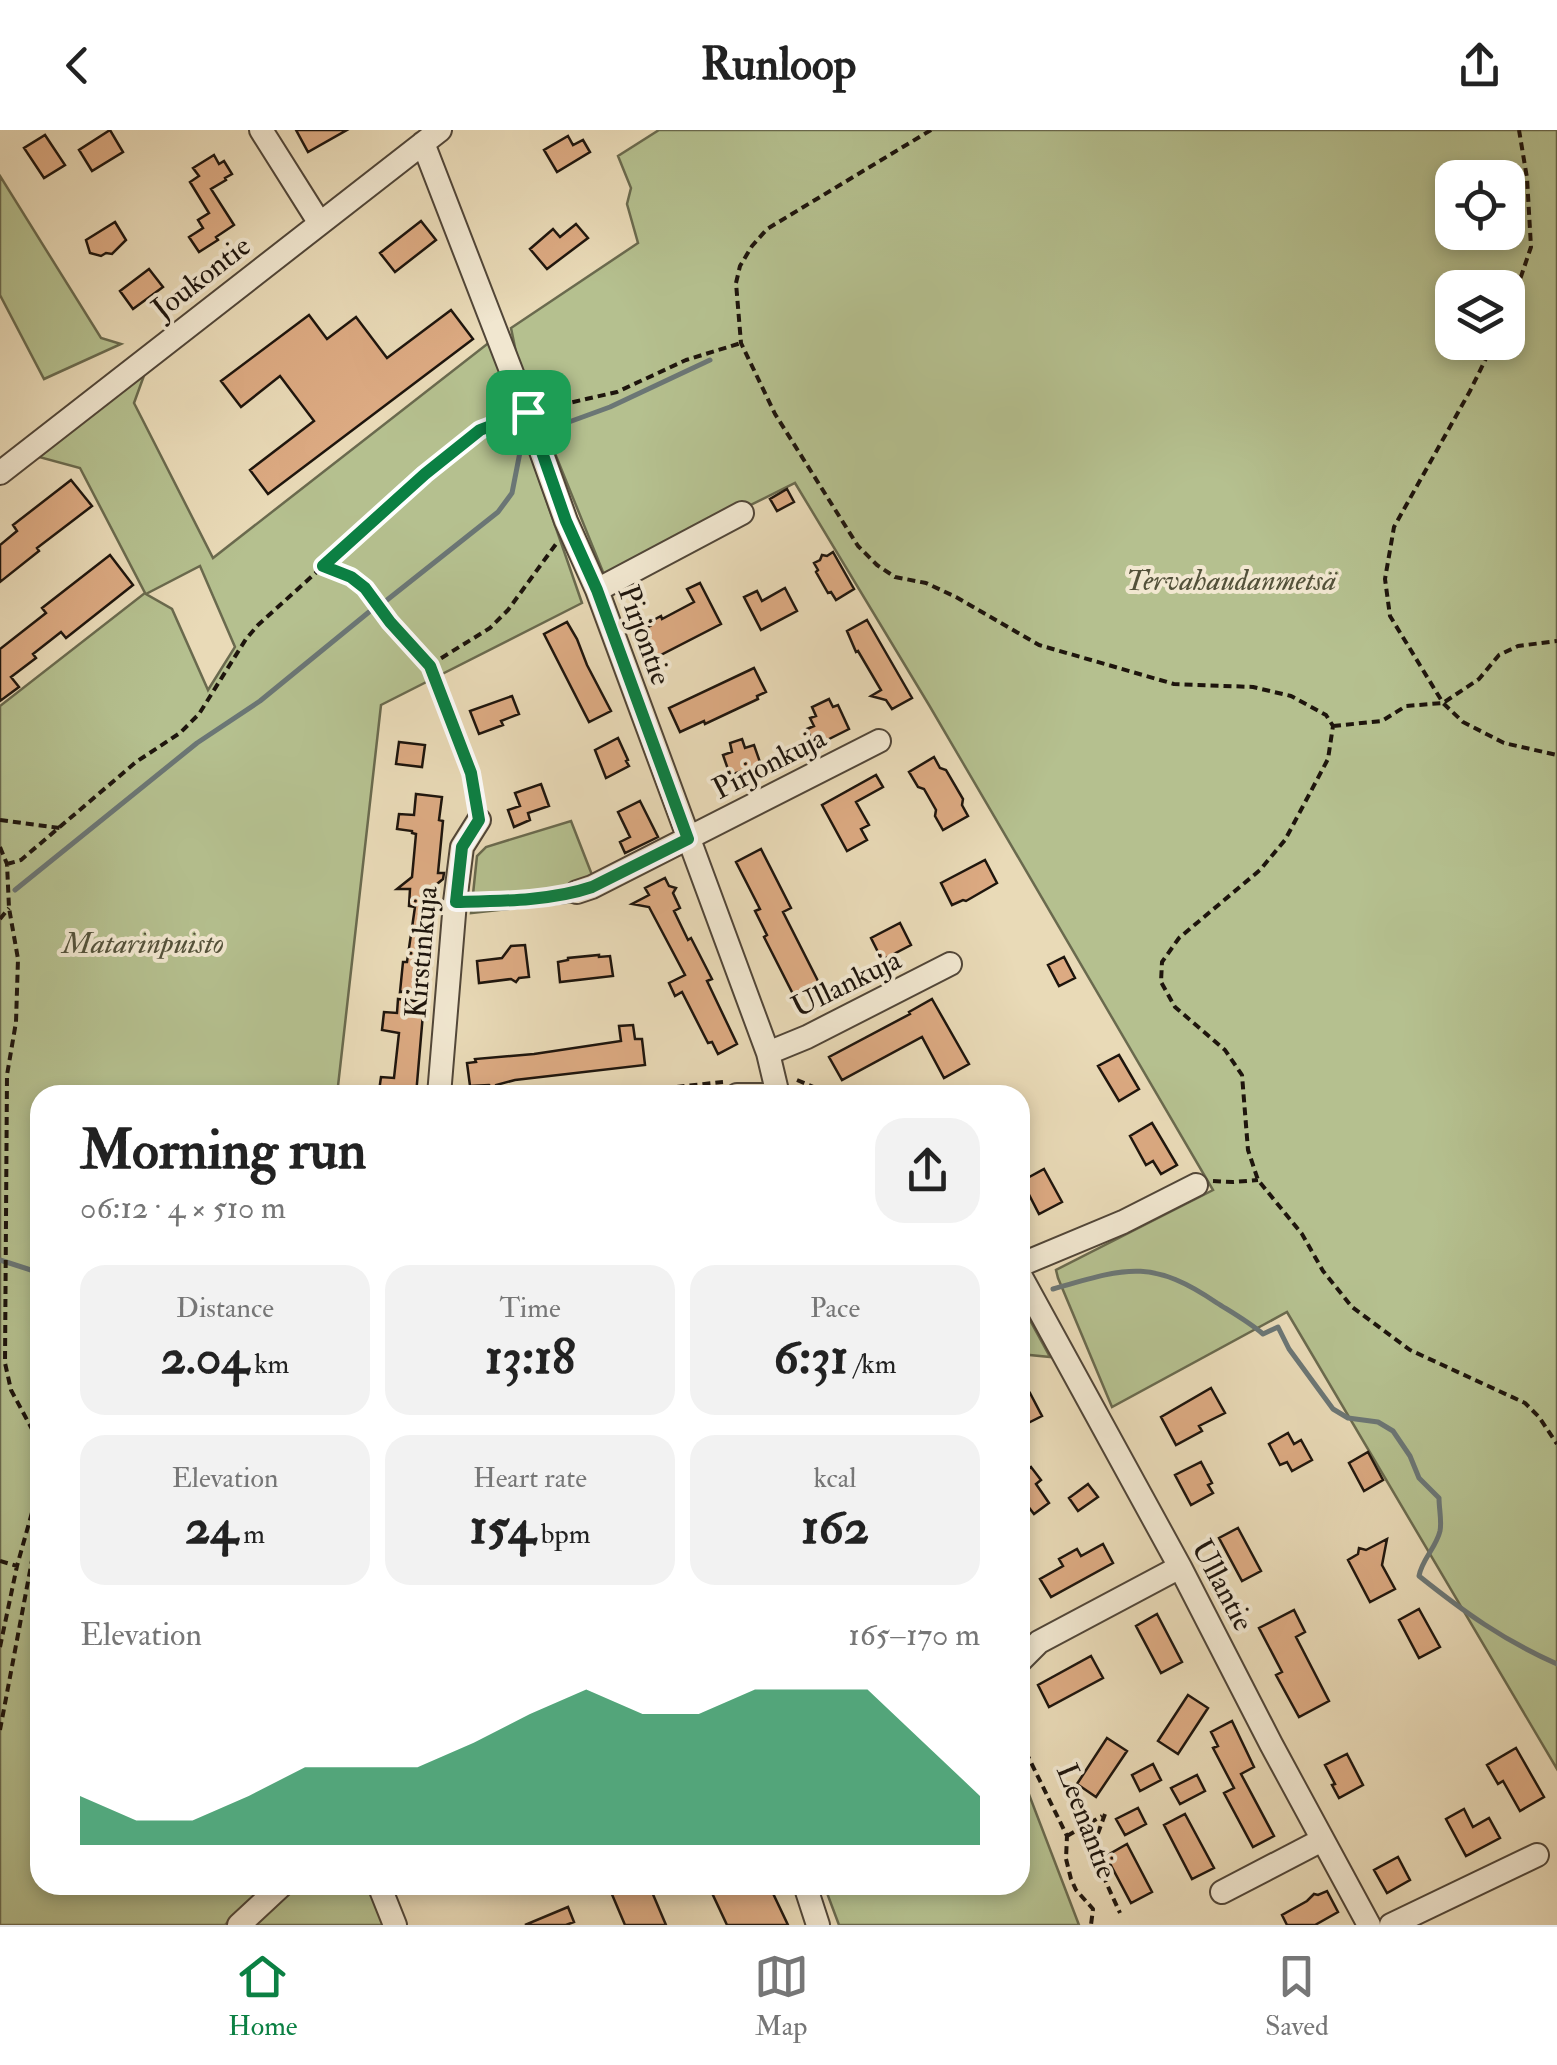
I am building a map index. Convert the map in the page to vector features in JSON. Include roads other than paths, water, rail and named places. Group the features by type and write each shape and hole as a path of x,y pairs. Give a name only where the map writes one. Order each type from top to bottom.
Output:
{"street":[{"path":"262,130 319,222"},
{"name":"Joukontie","path":"0,473 431,137"},
{"name":"Pirjontie","path":"431,137 566,521 597,590 776,1085"},
{"path":"597,590 742,513"},
{"name":"Pirjonkuja","path":"577,892 879,741"},
{"name":"Kirstinkuja","path":"440,1085 462,847 479,820"},
{"name":"Ullankuja","path":"770,1062 807,1037 950,964"},
{"path":"1030,1262 1196,1185"},
{"name":"Ullantie","path":"1030,1293 1369,1925"},
{"path":"1030,1651 1039,1642 1180,1568"},
{"path":"1222,1892 1322,1840"},
{"path":"1391,1925 1537,1855"},
{"path":"239,1925 271,1895"},
{"path":"383,1895 394,1925"},
{"path":"808,1895 818,1925"}],"waterway":[{"path":"547,430 610,407 710,360"},
{"path":"387,600 498,512 512,493 522,442"},
{"path":"15,890 197,743 260,701 369,612"},
{"path":"0,1260 30,1270"},
{"path":"1053,1289 1120,1272 1155,1273 1194,1289 1263,1334 1278,1327 1289,1349 1333,1409 1348,1418 1378,1422 1393,1431 1419,1478 1439,1498 1440,1531 1419,1576 1485,1624 1557,1664"}],"park label":[{"name":"Tervahaudanmetsä","path":"1231,580"},
{"name":"Matarinpuisto","path":"143,943"}]}
